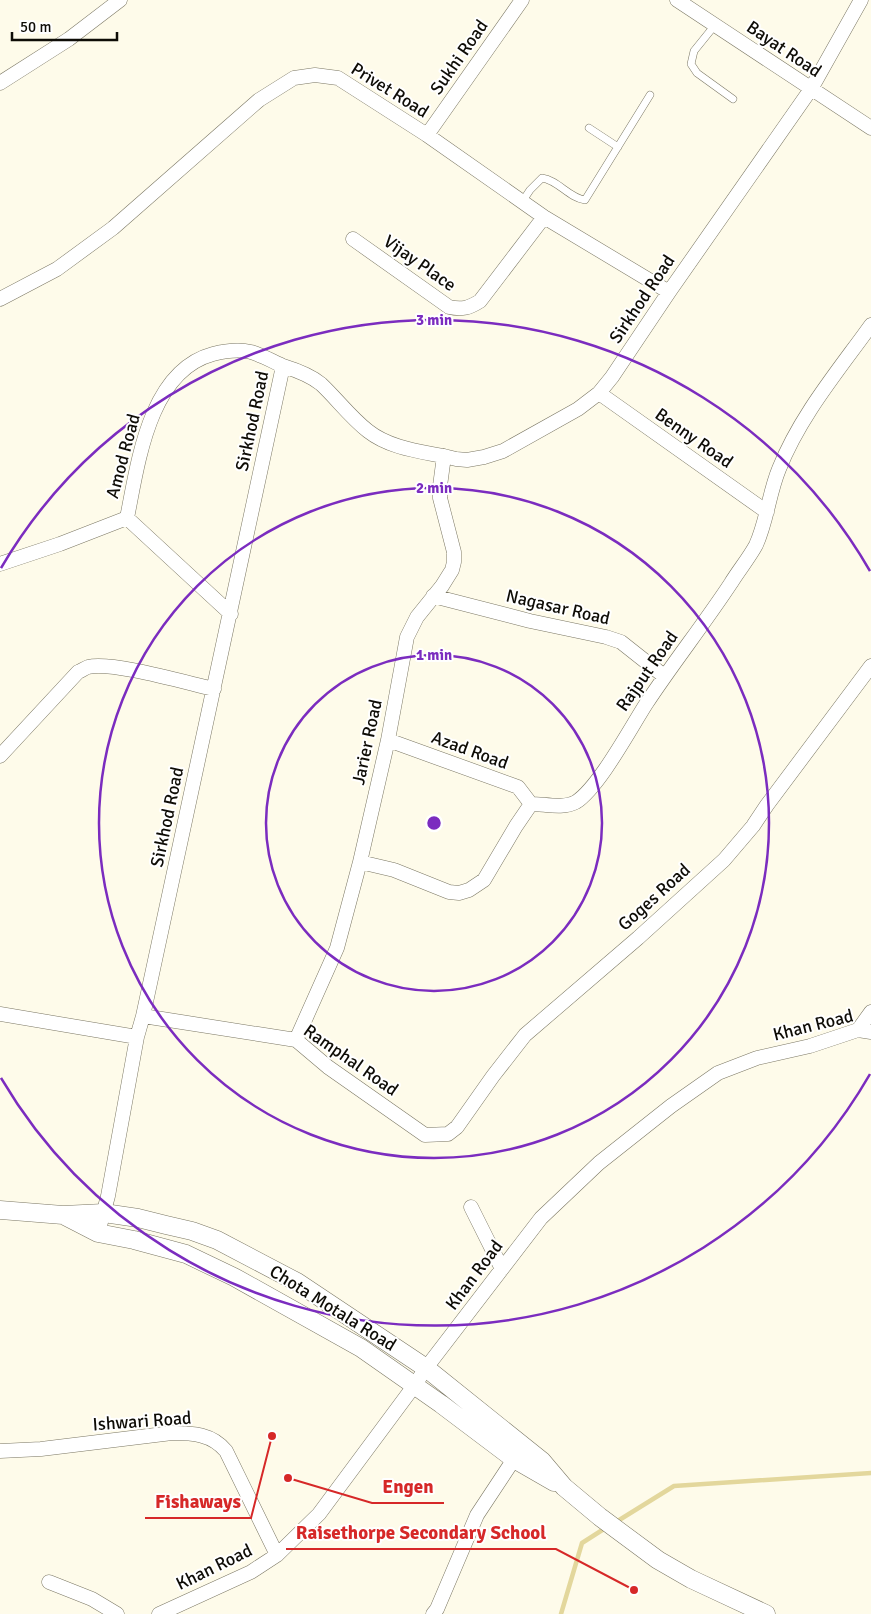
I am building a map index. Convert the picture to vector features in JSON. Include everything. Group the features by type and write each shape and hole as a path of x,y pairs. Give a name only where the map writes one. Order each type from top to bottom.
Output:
{"street":[{"path":"0,83 68,39 120,0"},
{"name":"Sukhi Road","path":"427,135 522,0"},
{"name":"Bayat Road","path":"677,0 871,128"},
{"name":"Sirkhod Road","path":"98,1233 104,1213 137,1037 283,366 298,370 320,383 368,431 386,442 467,460 503,451 578,409 599,393 612,377 811,89 861,0"},
{"name":"Privet Road","path":"0,299 57,269 113,228 259,100 294,78 315,75 338,78 427,135 544,217 669,292"},
{"name":"Vijay Place","path":"353,239 450,307 464,309 480,301 544,217"},
{"name":"Rajput Road","path":"531,804 573,804 597,781 664,676 706,621 756,545 778,471 787,451 805,418 871,325"},
{"name":"Amod Road","path":"127,518 145,434 165,392 180,371 202,357 227,350 251,352 283,366"},
{"name":"Benny Road","path":"599,393 767,512"},
{"name":"Jarier Road","path":"296,1040 338,948 388,740 407,637 417,617 445,582 452,570 454,552 440,498 444,456"},
{"name":"Amod Road","path":"0,564 60,544 127,518"},
{"name":"Amod Road","path":"127,518 230,614"},
{"name":"Nagasar Road","path":"433,596 530,621 606,637 620,642 664,676"},
{"path":"0,756 78,672 88,667 99,666 129,670 214,689"},
{"name":"Goges Road","path":"442,1135 448,1134 457,1127 498,1068 525,1035 638,938 724,860 754,826 767,805 871,666"},
{"name":"Azad Road","path":"388,740 518,787 531,804"},
{"path":"360,862 394,870 449,892 459,893 469,890 484,880 531,804"},
{"path":"864,1031 871,1012"},
{"path":"0,1014 137,1037"},
{"name":"Ramphal Road","path":"143,1016 296,1040 328,1067 425,1135 442,1135"},
{"name":"Khan Road","path":"159,1614 251,1572 277,1555 319,1514 426,1368 541,1218 599,1163 718,1073 757,1058 864,1031"},
{"path":"471,1208 502,1269"},
{"name":"Chota Motala Road","path":"0,1210 63,1215 104,1213 166,1224 217,1240 297,1282 426,1368 542,1462 564,1487 600,1517 658,1560 766,1614"},
{"name":"Chota Motala Road","path":"63,1215 98,1233 134,1240 186,1254 234,1277 361,1348 441,1404 514,1459 564,1487"},
{"name":"Ishwari Road","path":"0,1451 41,1449 172,1433 202,1435 220,1443 226,1451 277,1555"},
{"path":"433,1614 437,1609 477,1515 514,1459"},
{"path":"49,1582 92,1599 116,1614"}],"lane":[{"path":"715,25 694,51 691,64 696,72 734,99"},
{"path":"522,202 530,190 542,178 584,200 650,95"},
{"path":"589,128 618,146"}],"waterway":[{"path":"616,1522 674,1486 871,1473"},
{"path":"561,1614 582,1543 607,1527"}],"place":[{"name":"Fishaways","path":"272,1436"},
{"name":"Engen","path":"288,1478"},
{"name":"Raisethorpe Secondary School","path":"634,1590"}]}
